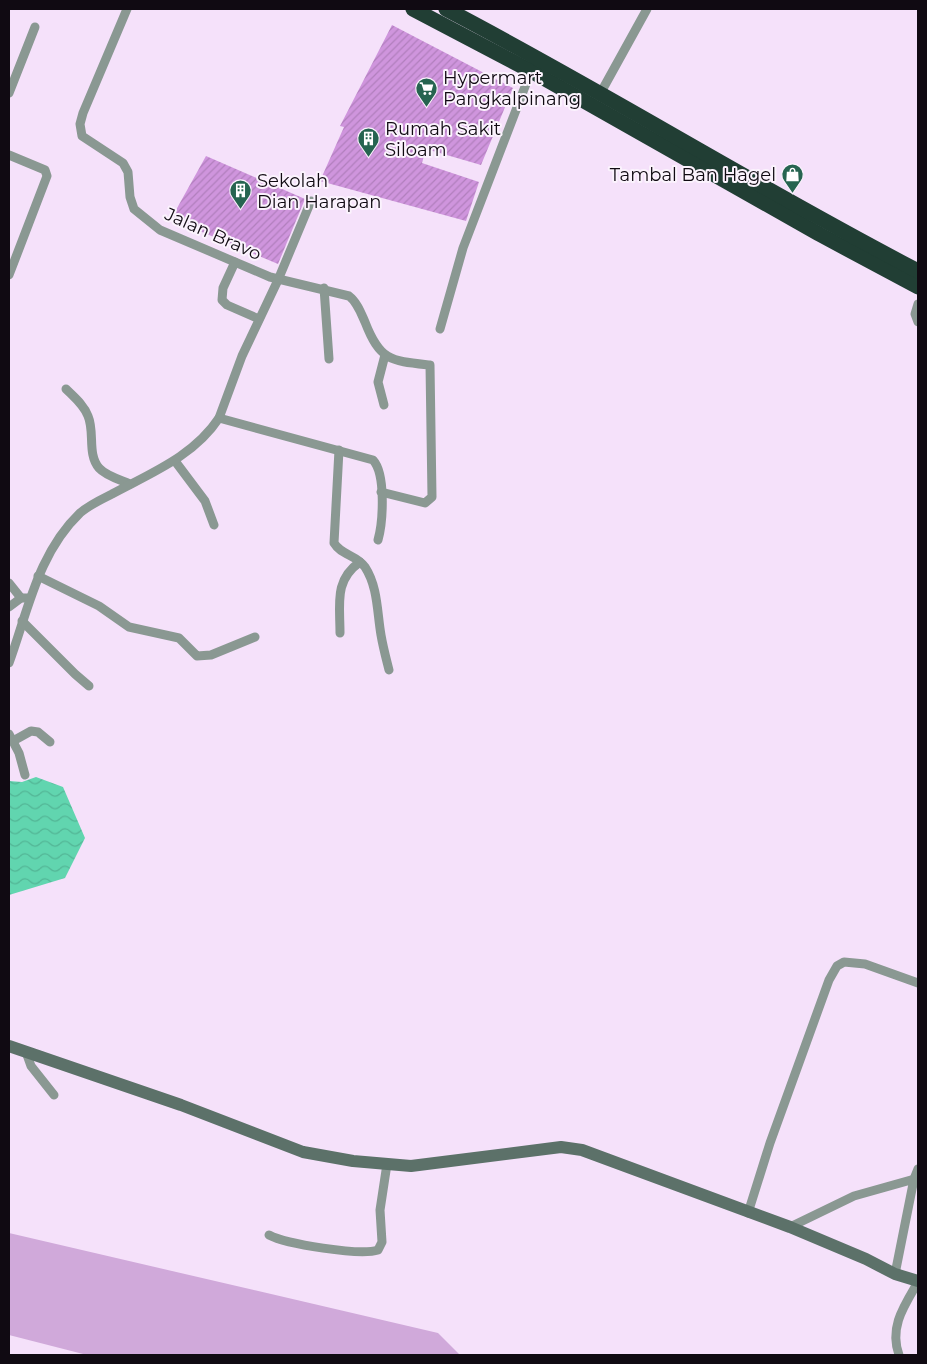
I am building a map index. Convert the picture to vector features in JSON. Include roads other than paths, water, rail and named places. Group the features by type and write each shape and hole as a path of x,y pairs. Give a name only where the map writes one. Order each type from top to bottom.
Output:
{"highway":[{"path":"413,9 918,271"},
{"path":"446,9 600,94 893,275 918,287"}],"street":[{"name":"Jalan Bravo","path":"126,9 83,112 80,124 82,136 124,163 128,172 130,197 136,213 160,230 278,280 324,288 352,298 374,344 385,355"},
{"path":"600,94 648,9"},
{"path":"9,92 35,27"},
{"path":"440,329 463,248 531,70"},
{"path":"9,155 45,170 47,176 9,275"},
{"path":"9,662 22,621 25,598 55,546 81,512 130,484 155,474 175,461 198,442 219,418 242,356 278,280 311,201"},
{"path":"234,262 223,288 221,298 227,305 259,319"},
{"path":"324,288 329,360"},
{"path":"918,304 915,314 918,322"},
{"path":"381,492 425,503 429,502 433,494 430,365 404,362 385,355 378,382 384,405"},
{"path":"66,389 79,402 89,418 93,452 99,468 130,484"},
{"path":"219,418 360,454 375,461 383,510 378,540"},
{"path":"339,450 334,543 340,550 364,566 375,591 381,635 389,670"},
{"path":"175,461 205,501 214,525"},
{"path":"340,633 341,583 346,574 360,562"},
{"path":"38,576 99,606 129,627 177,637 197,656 211,655 255,637"},
{"path":"9,583 25,598"},
{"path":"9,607 25,598"},
{"path":"22,621 75,674 90,686"},
{"path":"25,775 11,738 31,731 38,732 50,742"},
{"path":"748,1214 815,1015 829,980 837,966 844,962 865,964 918,983"},
{"path":"9,1046 180,1104 303,1152 411,1166 561,1147 575,1149 748,1214 790,1227 866,1259 895,1274 918,1281 896,1323 895,1341 900,1355"},
{"path":"26,1052 31,1066 54,1095"},
{"path":"269,1235 285,1242 348,1250 372,1252 378,1250 382,1242 380,1210 386,1164"},
{"path":"895,1274 918,1169"},
{"path":"790,1227 854,1196 916,1178"}],"water":[{"path":"36,777 63,787 85,838 65,878 9,895 9,781 22,782"}],"place":[{"name":"Hypermart Pangkalpinang","path":"427,107"},
{"name":"Rumah Sakit Siloam","path":"369,158"},
{"name":"Tambal Ban Hagel","path":"792,194"},
{"name":"Sekolah Dian Harapan","path":"241,210"}]}
